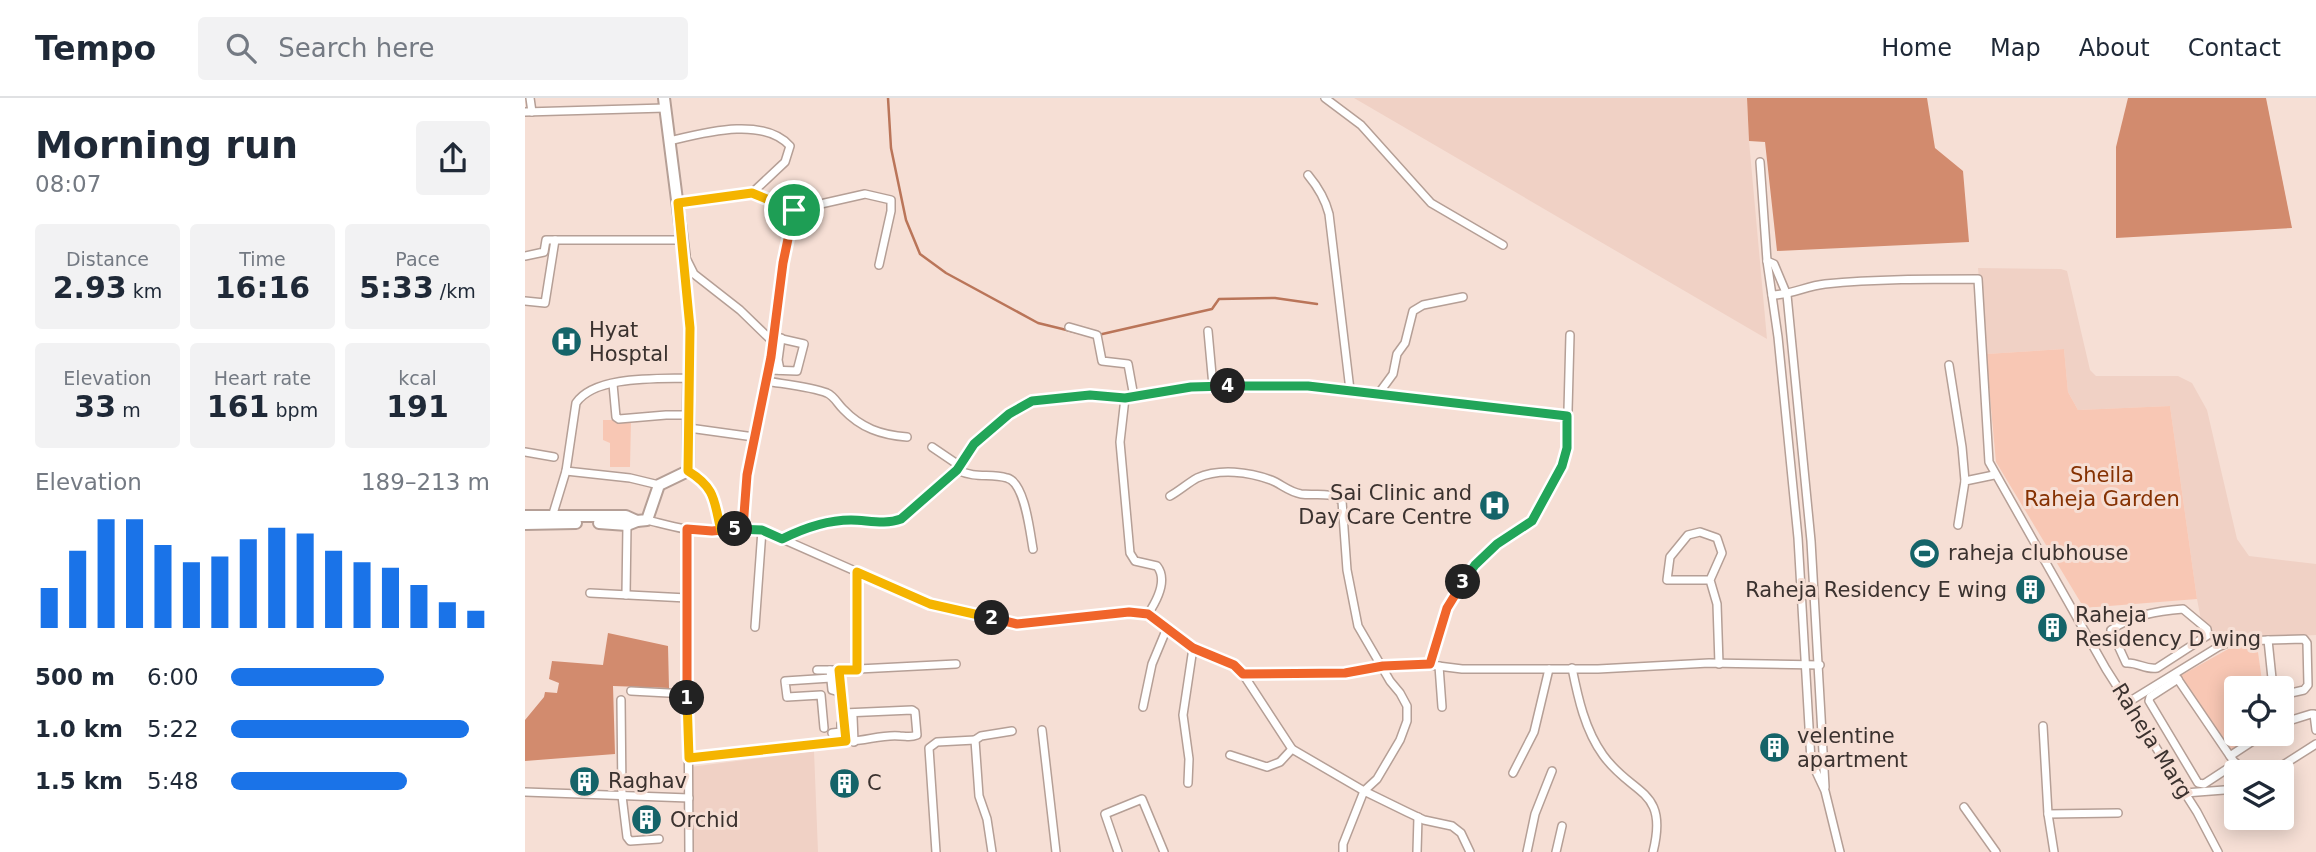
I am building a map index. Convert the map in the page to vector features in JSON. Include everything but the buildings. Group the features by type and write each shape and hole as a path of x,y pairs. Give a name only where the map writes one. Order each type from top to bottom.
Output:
{"street":[{"path":"530,98 529,112 664,103 678,203 690,328 688,471"},
{"path":"1325,98 1361,125 1431,203 1503,245"},
{"path":"669,141 713,131 743,130 761,131 783,138 790,146 785,162 752,193"},
{"path":"1760,162 1767,261 1779,337 1795,511 1807,664 1811,761 1825,792 1840,852"},
{"path":"1307,175 1317,184 1329,214 1350,390"},
{"path":"678,203 752,193 794,210 865,194 891,200 880,264"},
{"path":"743,528 747,475 776,339 783,263 794,210"},
{"path":"525,256 544,252 546,240 682,240"},
{"path":"525,301 545,303 555,240"},
{"path":"684,255 694,274 776,339 804,344 800,368 797,371 769,369"},
{"path":"1767,261 1775,264 1787,295 1811,541 1825,792"},
{"name":"Raheja Marg","path":"1787,295 1808,286 1885,278 1978,279 1989,462 1994,475 2127,703 2185,793 2218,852"},
{"path":"1772,295 1787,295"},
{"path":"1379,393 1393,374 1397,354 1407,337 1413,311 1423,305 1463,297"},
{"path":"1069,327 1097,335 1102,361 1128,364 1134,397"},
{"path":"1208,331 1213,386"},
{"path":"1442,707 1435,665 1447,608 1475,565 1497,544 1532,521 1555,481 1567,448 1570,335"},
{"path":"776,339 780,370"},
{"path":"1949,365 1965,481 1958,525"},
{"path":"551,520 566,471 576,403 582,395 613,384 689,378"},
{"path":"766,381 827,393 861,425 878,433 907,437"},
{"path":"613,384 616,417 619,419 689,415"},
{"path":"782,539 806,527 827,522 893,522 901,519 958,468 974,444 1009,414 1032,401 1090,395 1125,398 1191,387 1308,386 1567,416"},
{"path":"1125,398 1120,442 1131,554 1135,561 1157,566 1161,572 1159,595 1148,614"},
{"path":"689,428 754,437"},
{"path":"932,447 971,476 1004,477 1016,484 1026,512 1033,549"},
{"path":"525,452 554,457"},
{"path":"566,471 630,478 659,485"},
{"path":"626,595 637,522 659,485 688,471"},
{"path":"688,471 705,481 714,501 721,531"},
{"path":"1170,496 1196,479 1216,473 1237,472 1272,481 1299,494 1336,497 1342,501 1347,570 1358,626 1407,706 1407,720 1400,740 1377,779 1364,791 1343,844 1343,852"},
{"path":"1965,481 1994,475"},
{"path":"525,516 551,520"},
{"path":"525,524 626,516 637,522 687,529 762,530 930,604 1017,624 1129,612 1148,614 1193,648 1234,665 1243,674 1292,749 1364,791 1418,817 1453,826 1461,833 1470,852"},
{"path":"687,529 689,852"},
{"path":"755,627 762,530"},
{"path":"1710,580 1667,580 1670,557 1688,535 1700,533 1717,538 1722,554 1710,580 1717,604 1719,664"},
{"path":"857,572 857,670"},
{"path":"590,593 687,598"},
{"path":"2183,609 2196,618 2208,632 2199,642 2157,668 2149,669 2134,662 2126,663 2111,630 2123,622 2158,611 2183,609"},
{"path":"1143,707 1152,664 1167,628"},
{"path":"2224,771 2204,784 2198,783 2149,701 2150,697 2205,654 2230,642 2304,639 2307,643 2308,685 2304,690 2294,692"},
{"path":"2268,640 2272,676"},
{"path":"2199,642 2205,654"},
{"path":"1188,783 1189,759 1183,715 1193,648"},
{"path":"824,728 821,695 787,697 785,681 857,670 955,664"},
{"path":"1243,674 1345,673 1383,666 1435,665 1462,669 1719,664 1820,666"},
{"path":"1571,668 1589,732 1603,756 1648,796 1656,810 1657,835 1653,852"},
{"path":"1513,773 1534,732 1549,669"},
{"path":"817,670 833,673"},
{"path":"833,673 850,741"},
{"path":"832,733 842,730 839,692 832,690 833,673"},
{"path":"2127,703 2176,677"},
{"path":"2176,677 2233,760"},
{"path":"631,691 687,694"},
{"path":"621,700 622,796 627,837 630,841 659,839"},
{"path":"689,758 917,736 915,712 912,710 844,713"},
{"path":"2294,719 2314,715 2316,730"},
{"path":"850,741 853,717"},
{"path":"2043,726 2048,814 2054,852"},
{"path":"1042,730 1056,852"},
{"path":"936,852 929,748 937,742 975,740 981,736 1012,731"},
{"path":"975,740 978,787 992,852"},
{"path":"2291,760 2316,744"},
{"path":"2230,756 2245,746"},
{"path":"1230,755 1267,767 1280,762 1292,749"},
{"path":"1527,852 1535,814 1552,771"},
{"path":"2185,793 2224,790"},
{"path":"525,792 687,798"},
{"path":"1118,852 1105,814 1142,799 1164,852"},
{"path":"1964,807 1996,852"},
{"path":"2048,814 2118,813"},
{"path":"1417,852 1418,817"},
{"path":"1556,852 1562,826"}],"shaded area":[{"path":"1354,98 1747,98 1767,339"},
{"path":"1747,98 1927,98 1935,148 1963,171 1969,242 1777,251 1765,142 1749,141"},
{"path":"2128,98 2266,98 2292,228 2116,238 2116,147"},
{"path":"1978,268 2067,271 2090,370 2096,376 2178,376 2192,383 2207,410 2237,539 2249,556 2316,564 2316,635 2205,641 2170,406 2078,410 2068,392 2064,349 1986,354"},
{"path":"608,633 668,646 669,688 613,686 615,754 525,761 525,720 545,692 557,693 559,683 549,679 552,661 603,665"},
{"path":"814,751 818,852 692,852 690,767"}],"green space":[{"name":"Sheila Raheja Garden","path":"2064,349 2068,392 2078,410 2170,406 2197,599 2084,608 1996,462 1986,354"},
{"path":"603,420 631,420 630,467 610,467 610,443 603,440"},
{"path":"2257,645 2261,676 2224,676 2224,746 2249,746 2230,756 2180,676 2230,648"}],"waterway":[{"path":"888,98 891,148 906,220 920,254 946,273 1038,323 1091,336"},
{"path":"1098,335 1212,309 1219,299 1275,298 1317,304"}],"place":[{"name":"Hyat Hosptal","path":"566,342"},
{"name":"Sai Clinic and Day Care Centre","path":"1495,505"},
{"name":"raheja clubhouse","path":"1925,553"},
{"name":"Raheja Residency E wing","path":"2030,590"},
{"name":"Raheja Residency D wing","path":"2052,627"},
{"name":"velentine apartment","path":"1774,748"},
{"name":"Raghav","path":"585,781"},
{"name":"C","path":"844,783"},
{"name":"Orchid","path":"647,820"}],"route":[{"path":"794,210 752,193 678,203 690,328 688,471 705,481 714,501 721,531 743,528 762,530 782,539 806,527 827,522 893,522 901,519 957,470 974,444 1009,414 1032,401 1056,397 1090,395 1125,398 1191,387 1308,386 1567,416 1567,448 1562,466 1532,521 1497,544 1475,565 1459,587 1447,608 1430,664 1383,666 1345,673 1243,674 1234,665 1193,648 1148,614 1129,612 1017,624 930,604 857,572 857,670 839,670 846,741 689,758 687,529 721,531 743,528 751,449 771,357 783,263 794,210"}]}
